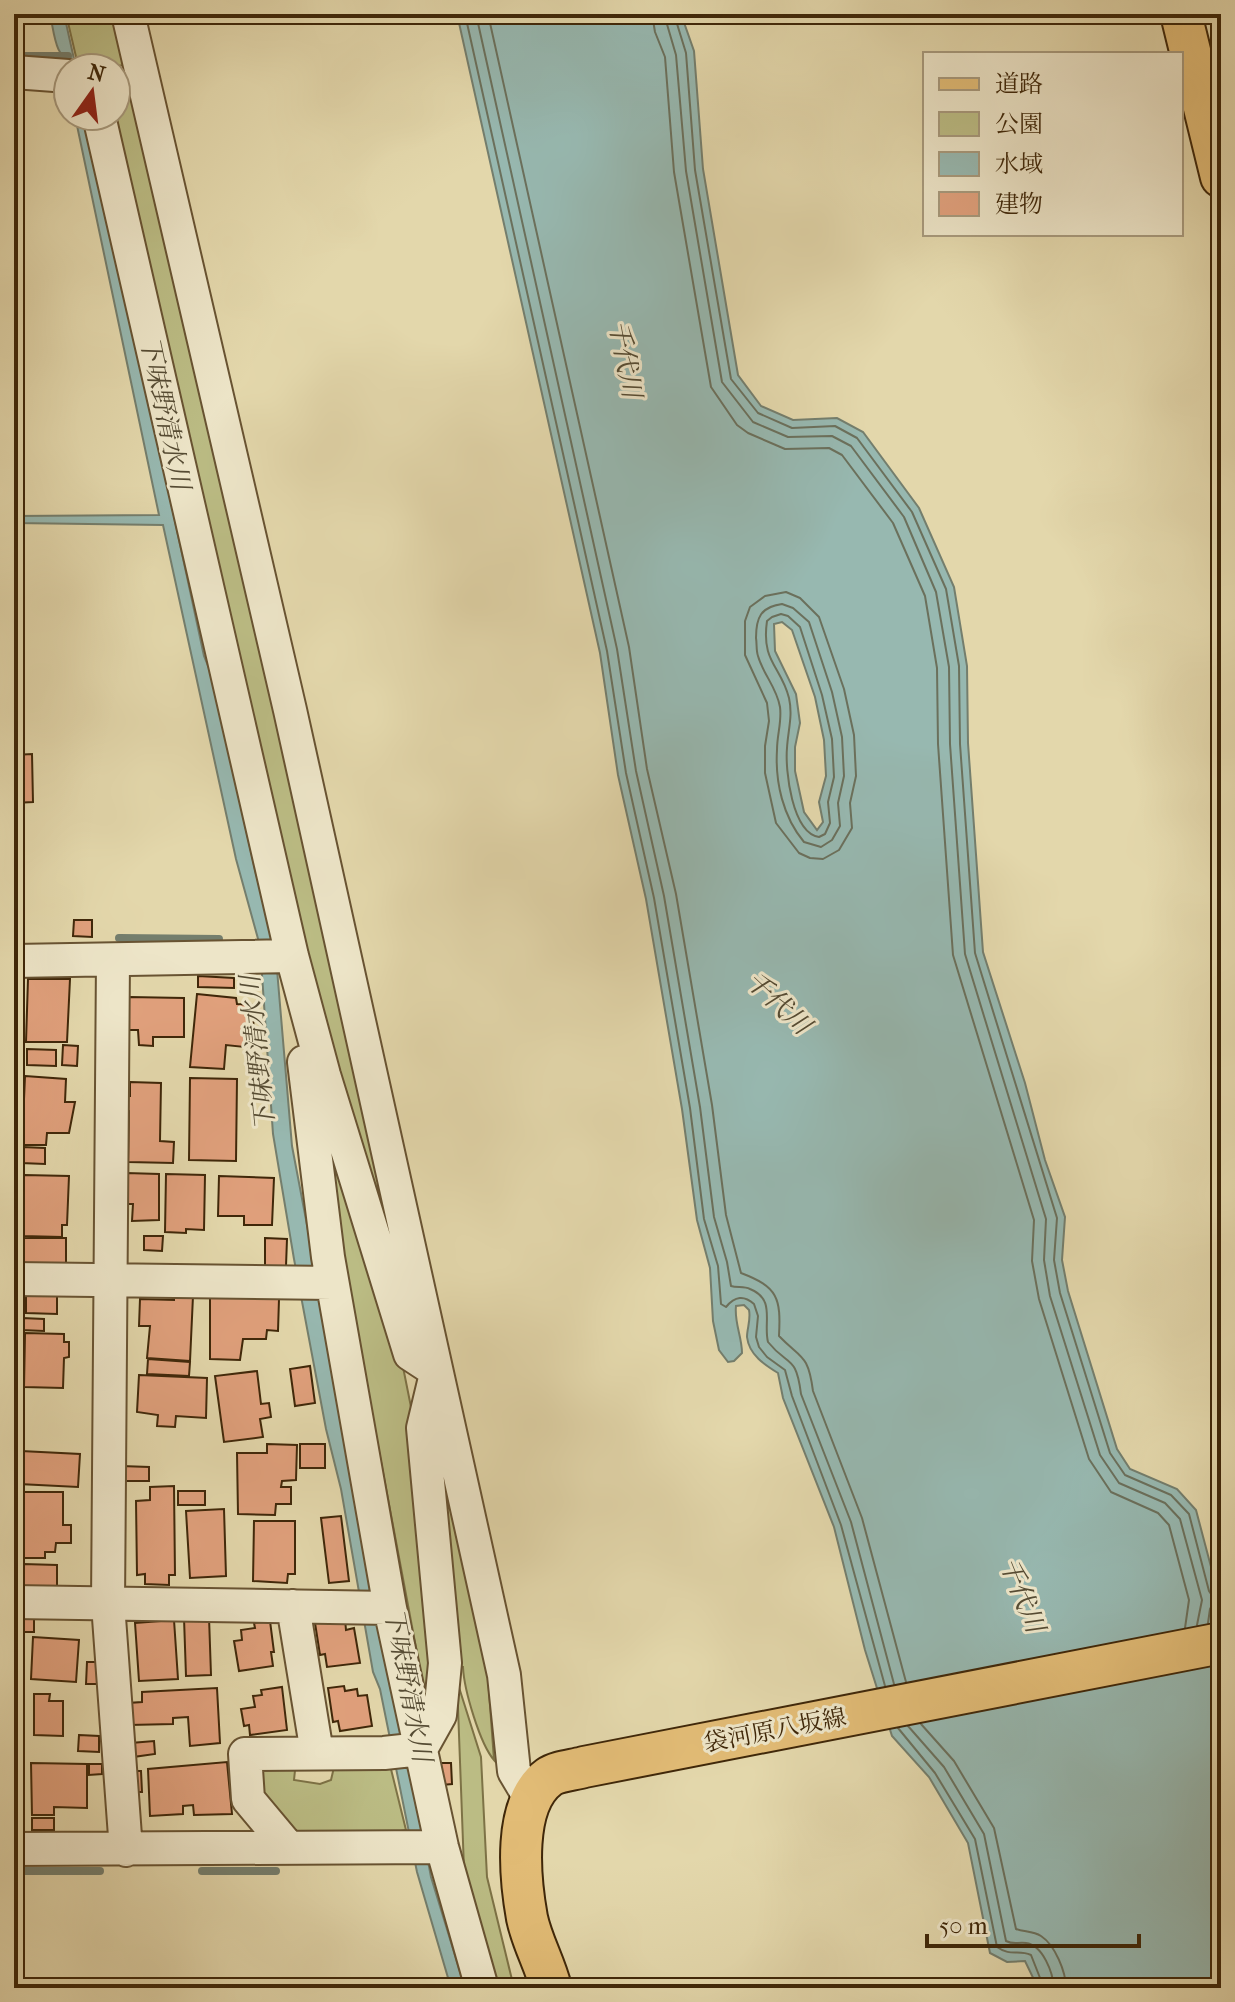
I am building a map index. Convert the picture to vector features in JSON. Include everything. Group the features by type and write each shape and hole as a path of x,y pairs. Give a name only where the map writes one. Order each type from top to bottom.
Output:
{"main road":[{"path":"1181,14 1221,177"},
{"name":"袋河原八坂線","path":"540,1787 599,1764 1221,1643"},
{"path":"540,1787 523,1829 521,1865 528,1920 551,1988"}],"street":[{"path":"128,14 290,710 504,1675 514,1771 540,1787"},
{"path":"14,72 52,75"},
{"path":"103,132 292,956 324,1075 410,1354 436,1371"},
{"path":"14,961 292,956"},
{"path":"292,956 332,1283 390,1608 442,1847 482,1988"},
{"path":"113,960 108,1604 126,1850"},
{"path":"14,1279 332,1283"},
{"path":"421,1749 440,1715 445,1663 423,1428 436,1371"},
{"path":"14,1602 390,1608"},
{"path":"293,1606 317,1753"},
{"path":"289,1848 248,1799 245,1754 384,1753 421,1749"},
{"path":"14,1849 442,1847"}],"green space":[{"path":"66,14 122,14 130,52 75,52"},
{"path":"135,71 406,1288 341,1105 117,132 132,132 132,72"},
{"path":"315,1083 403,1367 413,1417 434,1659 427,1706 359,1345"},
{"path":"433,1418 485,1637 494,1760 483,1742 474,1716 463,1667 454,1667"},
{"path":"457,1681 481,1757 487,1877 514,1988 492,1988 464,1869"},
{"path":"255,1759 296,1761 294,1780 320,1784 331,1780 335,1763 389,1761 406,1830 380,1835 285,1834 255,1800"}],"water":[{"path":"50,14 64,14 72,52 60,52"},
{"name":"千代川","path":"457,14 681,14 694,51 703,169 738,375 761,406 793,420 837,418 863,432 919,508 954,587 967,666 968,743 983,952 1065,1217 1062,1260 1068,1291 1117,1449 1130,1469 1177,1489 1196,1510 1219,1597 1212,1673 1221,1694 1221,1988 1038,1988 1025,1961 1007,1962 990,1953 968,1843 929,1777 892,1736 865,1650 834,1527 783,1398 778,1373 758,1359 748,1343 749,1310 744,1305 736,1306 742,1353 734,1361 728,1362 719,1350 713,1321 710,1268 697,1220 682,1109 646,899 618,775 600,653","holes":["782,622 792,630 815,697 824,740 826,776 819,802 823,822 817,830 804,812 795,771 795,747 800,723 796,694 775,651 774,624"]},
{"path":"78,132 91,132 204,656 211,673 275,946 292,1146 431,1877 465,1988 451,1988 417,1872 380,1689 373,1672 273,1134 260,946 236,859 163,525 14,523 14,516 159,515"}],"building":[{"path":"32,754 33,802 14,803 14,755"},
{"path":"74,920 92,920 92,937 73,936"},
{"path":"198,976 234,978 234,988 198,987"},
{"path":"28,979 70,979 67,1042 26,1042"},
{"path":"197,994 236,998 237,1004 253,1005 254,1048 226,1045 224,1069 190,1067"},
{"path":"129,997 184,998 184,1037 153,1037 153,1046 139,1045 138,1030 129,1030"},
{"path":"63,1045 78,1046 77,1066 62,1065"},
{"path":"27,1049 56,1050 56,1066 27,1065"},
{"path":"25,1076 66,1079 65,1102 75,1102 69,1133 47,1133 46,1145 22,1145"},
{"path":"190,1078 237,1079 236,1161 189,1160"},
{"path":"130,1082 161,1083 160,1141 174,1142 173,1163 128,1162 129,1111 125,1110 125,1096 130,1096"},
{"path":"14,1088 19,1089 15,1163 14,1163"},
{"path":"22,1147 45,1148 45,1164 21,1163"},
{"path":"126,1173 159,1174 159,1220 132,1221 133,1204 126,1204"},
{"path":"166,1174 205,1175 204,1230 165,1232"},
{"path":"24,1175 69,1176 67,1225 62,1225 62,1237 22,1236"},
{"path":"219,1176 274,1178 272,1225 244,1225 244,1216 218,1216"},
{"path":"144,1236 163,1236 162,1251 144,1250"},
{"path":"22,1238 66,1238 66,1268 22,1267"},
{"path":"265,1238 287,1239 286,1266 265,1266"},
{"path":"26,1295 57,1296 57,1314 26,1313"},
{"path":"174,1295 193,1296 190,1361 147,1358 150,1326 139,1326 140,1299 174,1300"},
{"path":"210,1296 279,1299 278,1331 267,1330 266,1339 243,1339 240,1360 210,1359"},
{"path":"22,1318 44,1319 44,1331 21,1330"},
{"path":"25,1333 64,1334 64,1342 69,1342 69,1357 64,1358 63,1388 24,1387"},
{"path":"148,1359 190,1362 189,1376 147,1374"},
{"path":"310,1366 315,1403 295,1406 290,1369"},
{"path":"257,1371 261,1404 269,1403 271,1417 260,1419 263,1437 224,1442 215,1376"},
{"path":"139,1375 207,1378 206,1418 176,1416 175,1427 157,1426 158,1415 137,1412"},
{"path":"267,1444 297,1445 296,1480 282,1481 281,1487 291,1487 291,1504 276,1504 275,1515 238,1514 237,1453 267,1453"},
{"path":"300,1444 325,1444 325,1468 300,1468"},
{"path":"21,1451 80,1454 78,1487 19,1484"},
{"path":"121,1466 149,1467 149,1481 121,1481"},
{"path":"174,1486 175,1575 169,1575 169,1585 145,1584 145,1574 137,1575 136,1501 150,1500 150,1487"},
{"path":"178,1491 205,1491 205,1505 178,1505"},
{"path":"20,1492 63,1492 63,1525 71,1525 71,1543 56,1543 55,1552 45,1552 45,1558 18,1558"},
{"path":"224,1509 226,1576 190,1578 186,1511"},
{"path":"341,1516 349,1581 329,1583 321,1518"},
{"path":"254,1521 295,1521 295,1574 288,1574 287,1583 253,1581"},
{"path":"23,1564 57,1565 57,1587 23,1586"},
{"path":"19,1616 34,1616 34,1632 19,1632"},
{"path":"209,1617 211,1675 186,1676 184,1618"},
{"path":"345,1619 346,1630 354,1628 360,1663 327,1667 325,1654 320,1655 315,1623"},
{"path":"174,1620 178,1679 139,1681 135,1623"},
{"path":"270,1621 273,1666 239,1671 234,1641 242,1640 241,1630 255,1628 254,1623"},
{"path":"33,1637 79,1640 76,1682 31,1679"},
{"path":"87,1662 98,1662 97,1684 86,1684"},
{"path":"344,1686 345,1691 357,1689 358,1696 367,1695 372,1726 340,1731 338,1721 333,1722 328,1688"},
{"path":"282,1687 287,1730 250,1735 249,1725 244,1726 241,1709 255,1707 253,1696 262,1695 261,1690"},
{"path":"217,1688 220,1743 190,1746 188,1717 173,1718 173,1724 129,1725 128,1703 142,1702 142,1692"},
{"path":"14,1690 21,1690 20,1749 14,1749"},
{"path":"34,1694 50,1694 49,1701 63,1701 63,1736 34,1735"},
{"path":"79,1735 99,1736 99,1752 78,1751"},
{"path":"154,1741 155,1754 133,1757 131,1743"},
{"path":"227,1762 232,1814 194,1815 193,1805 183,1806 183,1814 150,1816 148,1769"},
{"path":"31,1763 87,1764 87,1808 54,1807 54,1815 32,1815"},
{"path":"441,1763 451,1763 452,1784 442,1785"},
{"path":"14,1764 21,1764 21,1803 14,1804"},
{"path":"89,1764 102,1764 102,1774 89,1775"},
{"path":"132,1771 141,1771 142,1792 133,1792"},
{"path":"32,1818 54,1818 54,1830 32,1830"}],"waterway":[{"path":"14,56 52,56"},
{"path":"119,938 219,939"},
{"path":"14,1871 100,1871"},
{"path":"202,1871 276,1871"}],"water label":[{"name":"下味野清水川","path":"165,413"},
{"name":"下味野清水川","path":"258,1053"},
{"name":"下味野清水川","path":"408,1685"}]}
